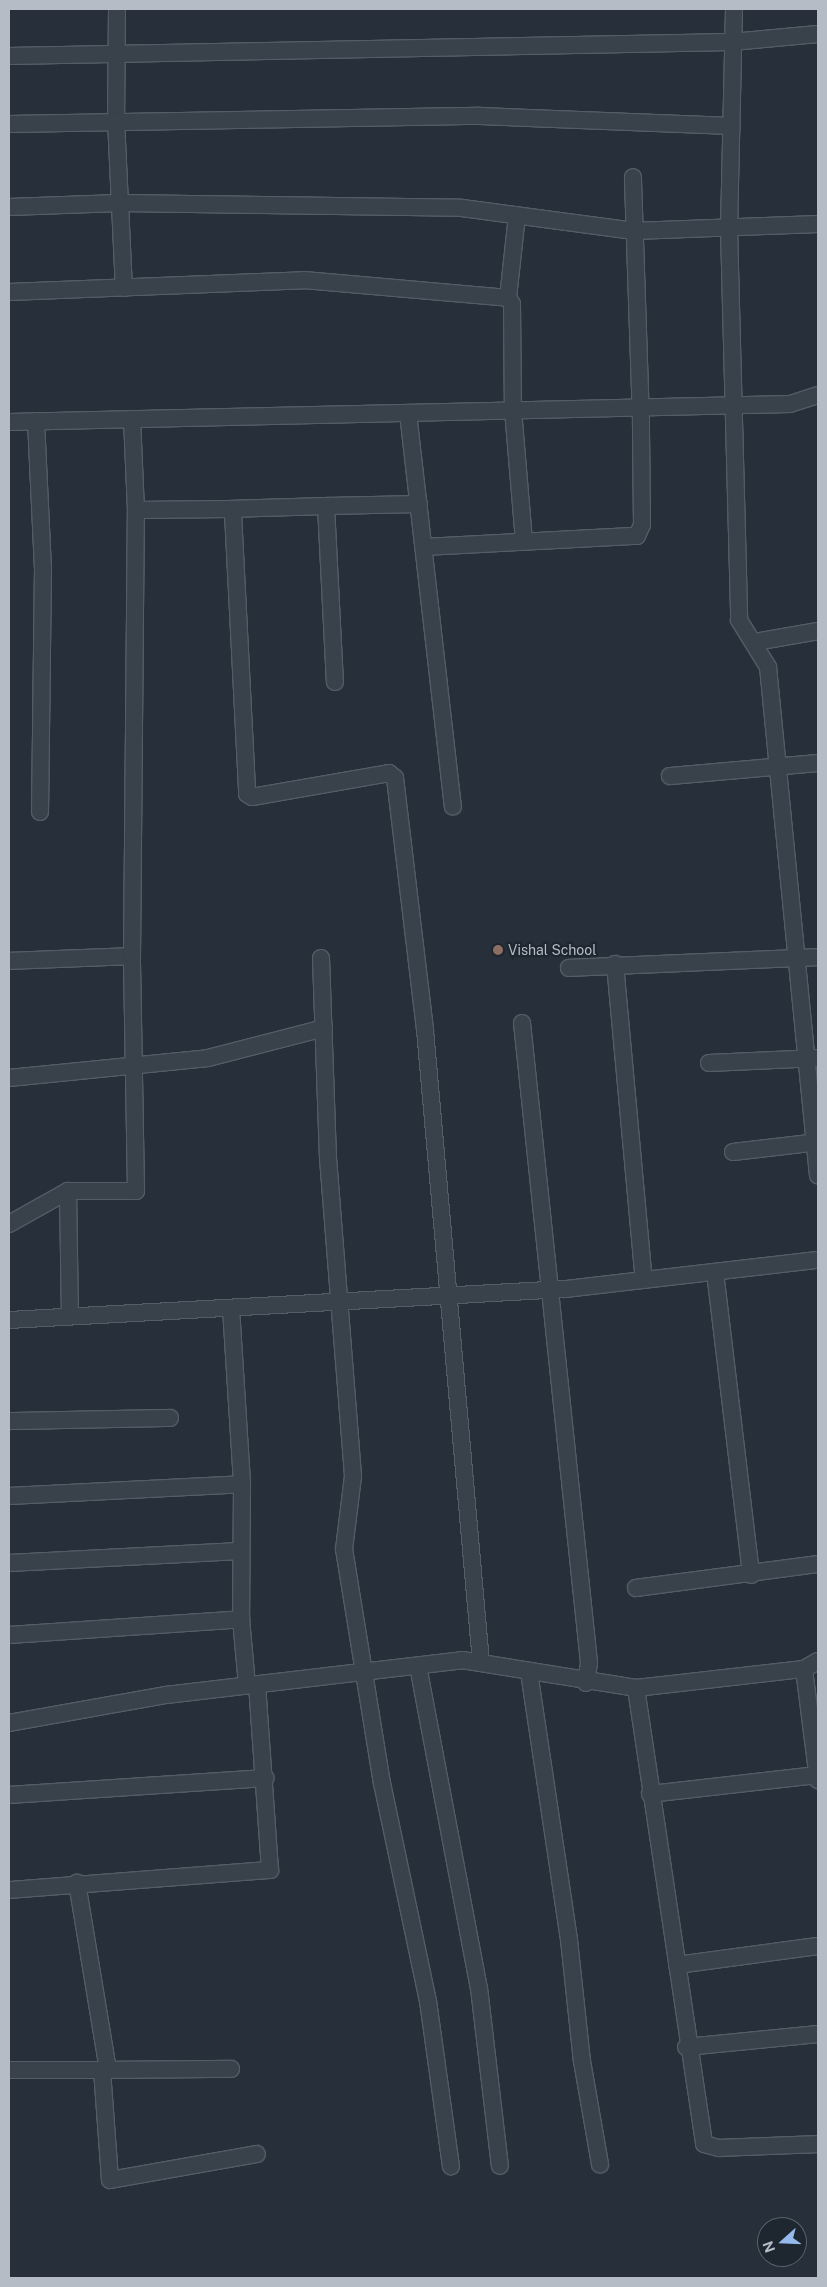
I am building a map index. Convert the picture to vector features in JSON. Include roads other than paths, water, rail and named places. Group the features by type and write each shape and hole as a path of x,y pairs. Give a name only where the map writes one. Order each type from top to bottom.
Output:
{"street":[{"path":"117,9 116,120 124,288"},
{"path":"734,9 728,229 740,620 755,642 768,667 777,766 812,1059 818,1176"},
{"path":"9,56 116,56 732,42 818,34"},
{"path":"9,124 116,120 480,116 732,126"},
{"path":"424,547 637,536 642,525 633,177"},
{"path":"9,207 119,203 462,208 634,232 817,228"},
{"path":"517,215 508,298 512,304 513,410 524,541"},
{"path":"9,292 304,280 508,298"},
{"path":"9,422 790,404 818,395"},
{"path":"408,413 453,806"},
{"path":"9,1224 68,1191 136,1191 136,1066 132,956 136,510 132,419"},
{"path":"36,421 43,568 40,812"},
{"path":"136,510 419,504"},
{"path":"326,506 335,682"},
{"path":"228,509 232,513 247,794 252,797 389,773 395,778 425,1030 447,1296 481,1663"},
{"path":"755,642 818,631"},
{"path":"670,776 818,763"},
{"path":"9,961 132,956"},
{"path":"569,968 615,964 818,957"},
{"path":"321,958 337,1302 353,1476 344,1549 364,1673 428,2001 451,2166"},
{"path":"615,964 644,1280"},
{"path":"522,1023 589,1663 586,1683"},
{"path":"9,1078 208,1058 324,1028"},
{"path":"709,1063 812,1059"},
{"path":"733,1152 816,1143"},
{"path":"68,1191 70,1316"},
{"path":"9,1320 549,1290 818,1260"},
{"path":"715,1272 751,1575"},
{"path":"9,1890 77,1883 270,1870 265,1778 241,1619 240,1551 242,1484 231,1308"},
{"path":"9,1421 170,1418"},
{"path":"9,1496 242,1484"},
{"path":"9,1563 240,1551"},
{"path":"636,1588 751,1575 818,1564"},
{"path":"9,1635 241,1619"},
{"path":"9,1723 252,1685 462,1660 586,1683 636,1688 811,1665 818,1780"},
{"path":"418,1666 479,1988 500,2166"},
{"path":"529,1672 569,1940 582,2061 600,2164"},
{"path":"636,1688 650,1794 677,1965 686,2047 704,2144 719,2148 818,2144"},
{"path":"650,1794 818,1775"},
{"path":"9,1795 265,1778"},
{"path":"77,1883 105,2070 110,2180 257,2154"},
{"path":"677,1965 818,1946"},
{"path":"686,2047 818,2034"},
{"path":"9,2070 231,2069"}],"place":[{"name":"Vishal School","path":"498,950"}]}
